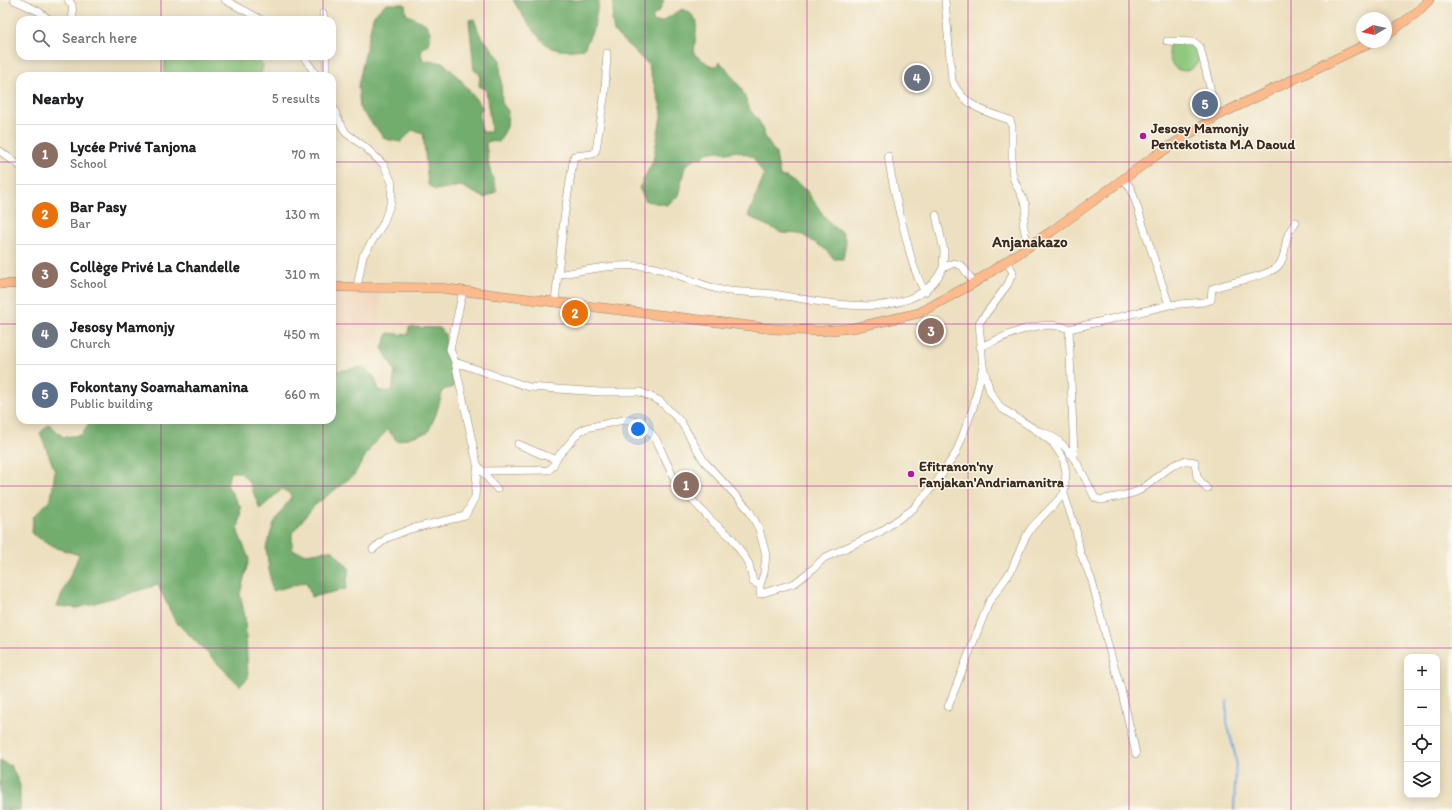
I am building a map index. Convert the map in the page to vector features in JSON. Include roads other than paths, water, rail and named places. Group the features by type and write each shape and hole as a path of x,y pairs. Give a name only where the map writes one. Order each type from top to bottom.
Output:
{"main road":[{"path":"1392,30 1415,14 1429,0"},
{"path":"336,287 440,288 774,329 821,331 853,328 918,313 974,283 1155,156 1217,116 1359,48"},
{"path":"0,284 16,284"}],"street":[{"path":"14,0 38,11 45,16"},
{"path":"68,0 72,5 73,16"},
{"path":"225,0 255,16"},
{"path":"945,0 952,82 956,90 972,106 1010,120 1012,127 1012,172 1014,180 1026,205 1023,223 1028,246"},
{"path":"1167,41 1194,42 1200,47 1217,116"},
{"path":"554,302 574,156 593,154 596,150 605,92 607,53"},
{"path":"306,60 314,72"},
{"path":"326,60 326,72"},
{"path":"336,112 346,133 365,147 384,166 392,183 391,202 383,224 363,256 357,287"},
{"path":"0,151 16,163"},
{"path":"888,156 892,184 910,259 914,272 925,292"},
{"path":"1123,179 1131,188 1136,200 1169,305"},
{"path":"557,276 601,267 642,266 722,290 765,293 828,304 872,305 896,303 925,292 938,279 943,268 944,251 936,215"},
{"path":"980,347 1018,331 1052,325 1069,330 1169,305 1211,300 1212,289 1247,279 1278,267 1283,259 1288,235 1296,222"},
{"path":"1006,261 1013,272 1008,284 979,323 980,347 983,366 990,392 1001,408 1036,430 1053,443 1063,458 1066,472 1064,494 1076,530 1080,552 1092,581 1121,689 1136,754"},
{"path":"943,268 954,263 962,266 974,283"},
{"path":"463,291 450,349 455,362 473,449 480,469 497,489"},
{"path":"1069,330 1074,457"},
{"path":"455,362 528,387 600,392 640,392 660,402 681,422 704,460 749,510 759,529 766,555 764,573 760,585 760,594 795,583 824,558 837,550 880,532 913,509 936,483 956,453 973,408 983,366"},
{"path":"480,469 549,470 553,466 556,458 579,432 586,428 623,420 634,421 645,426 656,439 676,483 712,521 732,538 748,564 753,582 760,585"},
{"path":"1036,430 1049,433 1074,457 1095,498 1100,500 1138,491 1177,464 1188,460 1195,462 1197,477 1207,489"},
{"path":"518,444 543,456 556,458"},
{"path":"373,549 388,538 410,529 465,516 475,497 480,469"},
{"path":"948,707 989,602 1011,571 1025,538 1032,527 1064,494"}],"waterway":[{"path":"1227,701 1227,722 1236,759 1234,810"}],"place":[{"name":"Jesosy Mamonjy","path":"917,78"},
{"name":"Fokontany Soamahamanina","path":"1205,104"},
{"name":"Jesosy Mamonjy Pentekotista M.A Daoud","path":"1143,136"},
{"name":"Bar Pasy","path":"575,313"},
{"name":"Collège Privé La Chandelle","path":"931,331"},
{"name":"Efitranon'ny Fanjakan'Andriamanitra","path":"911,474"},
{"name":"Lycée Privé Tanjona","path":"686,485"}],"district":[{"name":"Anjanakazo","path":"1030,242"}]}
